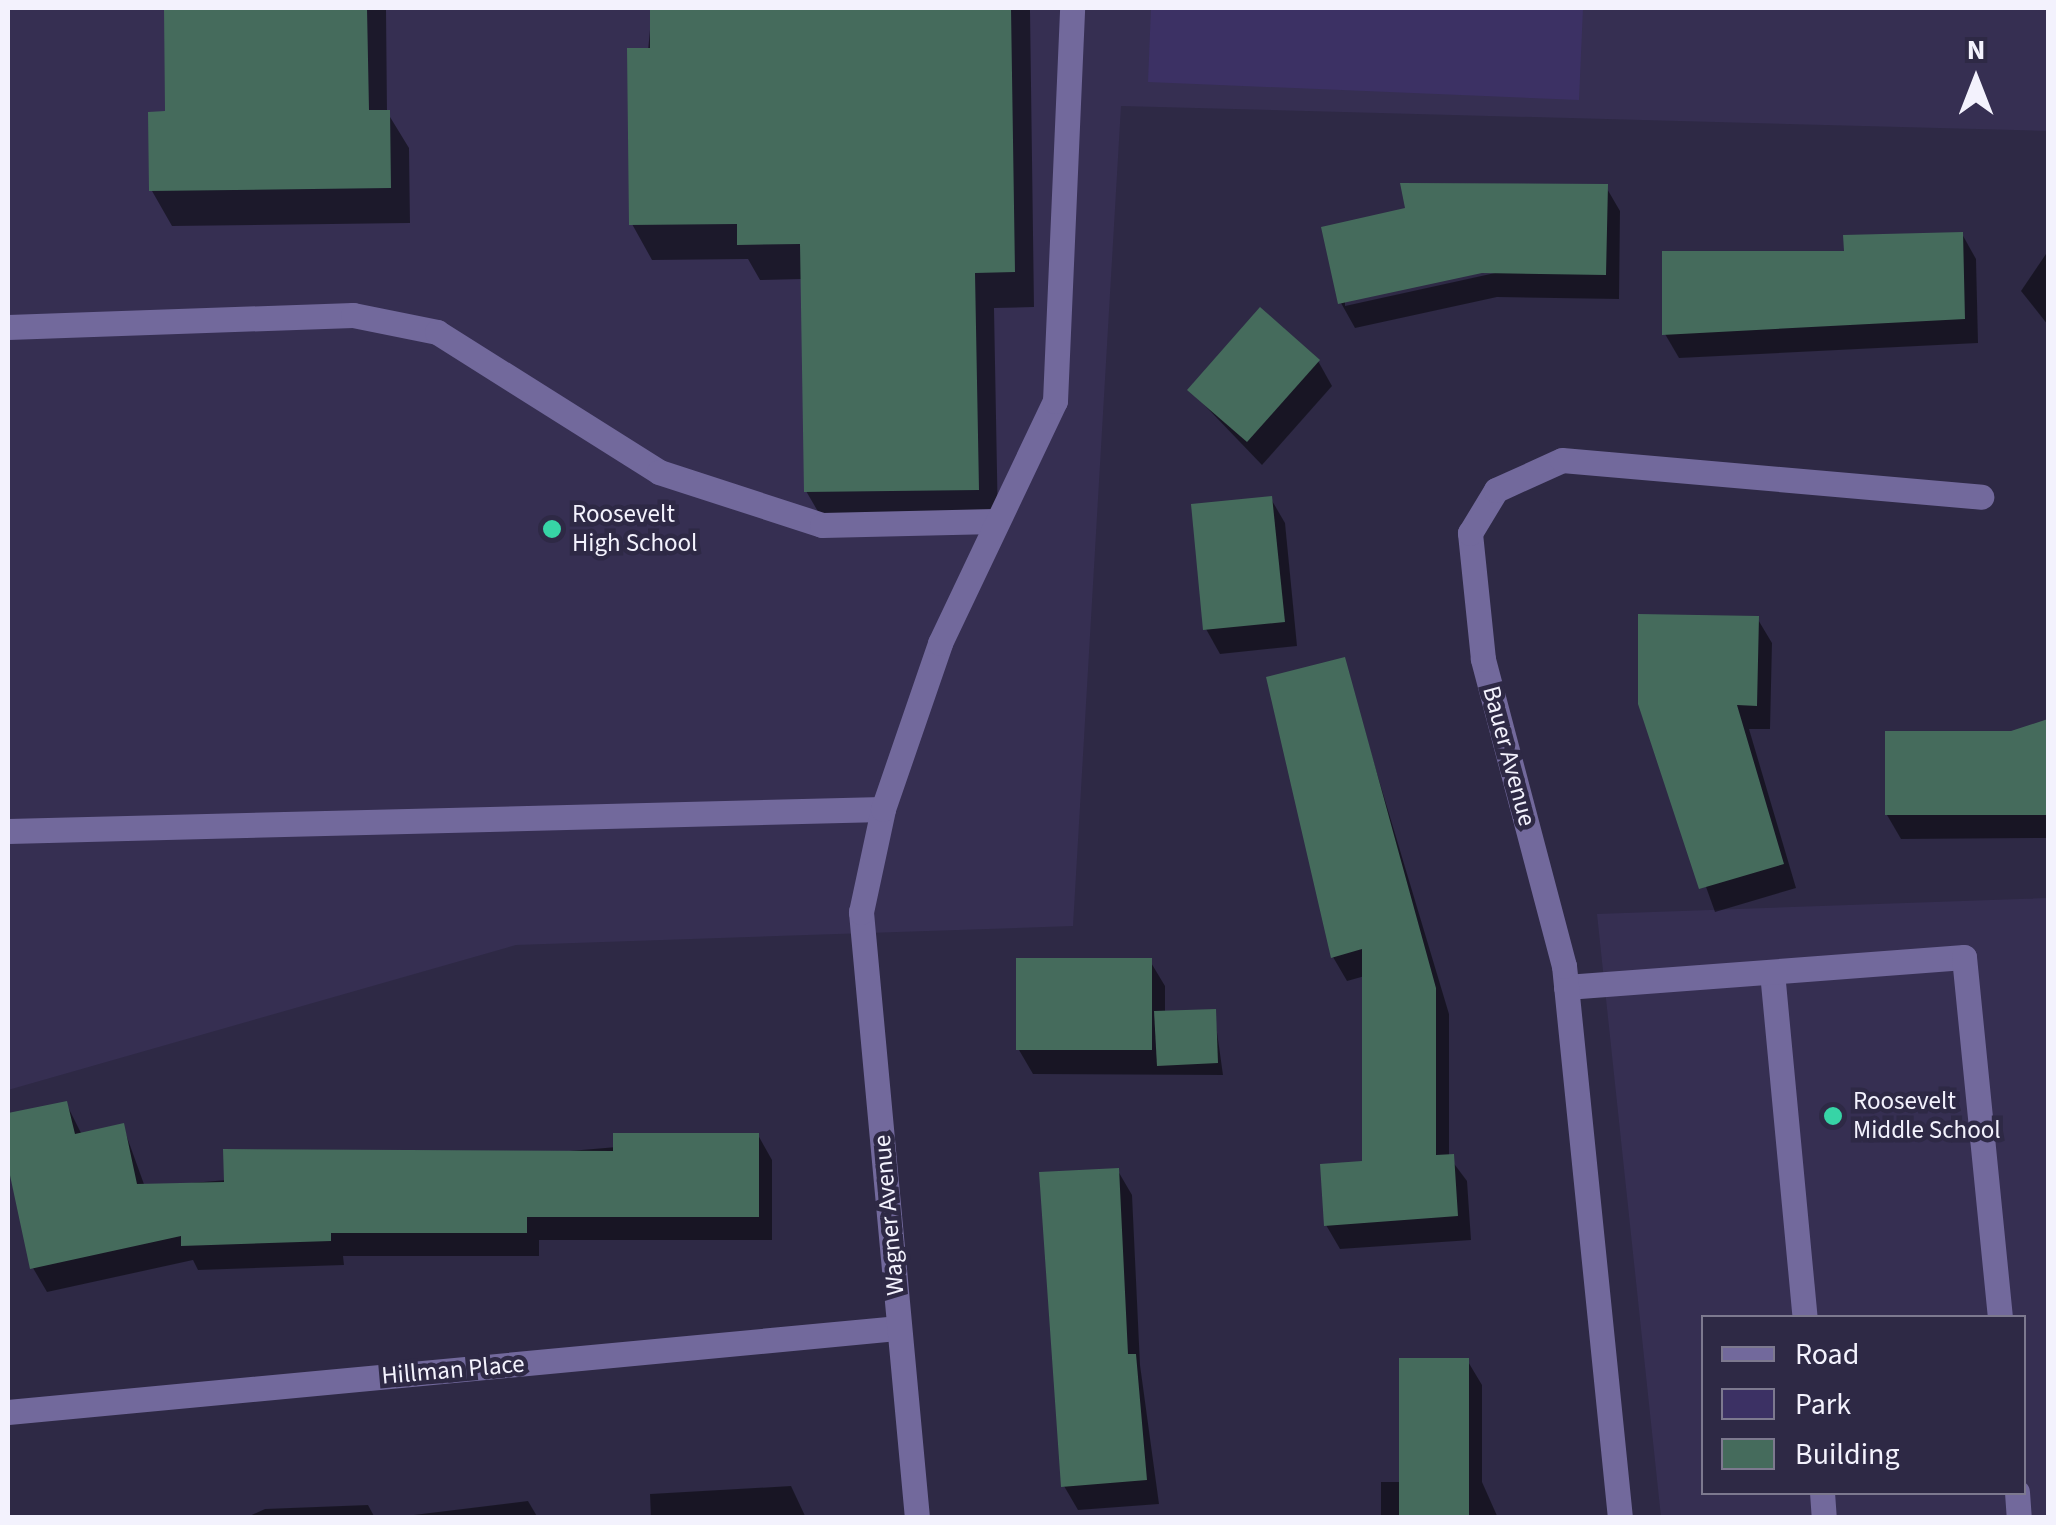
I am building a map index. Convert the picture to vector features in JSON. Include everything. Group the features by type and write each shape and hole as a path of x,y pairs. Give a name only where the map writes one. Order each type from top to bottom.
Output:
{"street":[{"name":"Wagner Avenue","path":"917,1518 861,912 884,809 940,643 1054,401 1072,8"},
{"path":"8,327 353,316 437,332 660,472 822,525 996,521"},
{"name":"Bauer Avenue","path":"1620,1518 1566,987 1470,586 1470,533 1496,490 1562,460 1981,497"},
{"path":"8,831 884,809"},
{"path":"1566,987 1964,958 2000,1315"},
{"path":"1772,972 1805,1315"},
{"name":"Hillman Place","path":"8,1412 899,1328"}],"shaded area":[{"name":"Roosevelt High School","path":"8,8 2048,8 2048,131 1121,106 1073,926 516,945 8,1090"},
{"name":"Roosevelt Middle School","path":"2048,898 2048,1517 1661,1517 1597,914"}],"green space":[{"path":"1151,8 1583,8 1579,100 1148,82"}],"building":[{"path":"164,8 367,8 369,110 390,110 391,188 149,191 148,112 165,111"},
{"path":"650,8 1011,8 1015,272 975,273 979,490 804,492 800,244 737,245 737,224 629,225 627,48 650,48"},
{"path":"1400,183 1608,184 1606,275 1482,273 1338,304 1321,227 1405,208"},
{"path":"1963,232 1965,319 1662,335 1662,251 1844,251 1843,235"},
{"path":"1260,307 1320,360 1247,442 1187,390"},
{"path":"1272,496 1285,622 1203,630 1191,504"},
{"path":"1638,614 1759,616 1757,706 1737,705 1784,864 1699,889 1638,704"},
{"path":"1345,657 1436,988 1436,1155 1454,1154 1458,1216 1324,1226 1320,1164 1362,1161 1362,949 1331,958 1266,677"},
{"path":"2048,719 2048,815 1885,815 1885,731 2011,731"},
{"path":"1016,958 1152,958 1152,1050 1016,1050"},
{"path":"1216,1009 1218,1063 1157,1066 1154,1011"},
{"path":"67,1101 75,1134 124,1123 137,1184 224,1182 223,1149 613,1151 613,1133 759,1133 759,1217 527,1217 527,1233 331,1233 331,1241 181,1246 181,1236 30,1269 8,1166 8,1113"},
{"path":"1119,1168 1128,1354 1136,1354 1147,1480 1061,1487 1039,1172"},
{"path":"1399,1358 1469,1358 1469,1518 1399,1518"}],"place":[{"name":"Roosevelt High School","path":"552,529"},
{"name":"Roosevelt Middle School","path":"1833,1116"}]}
